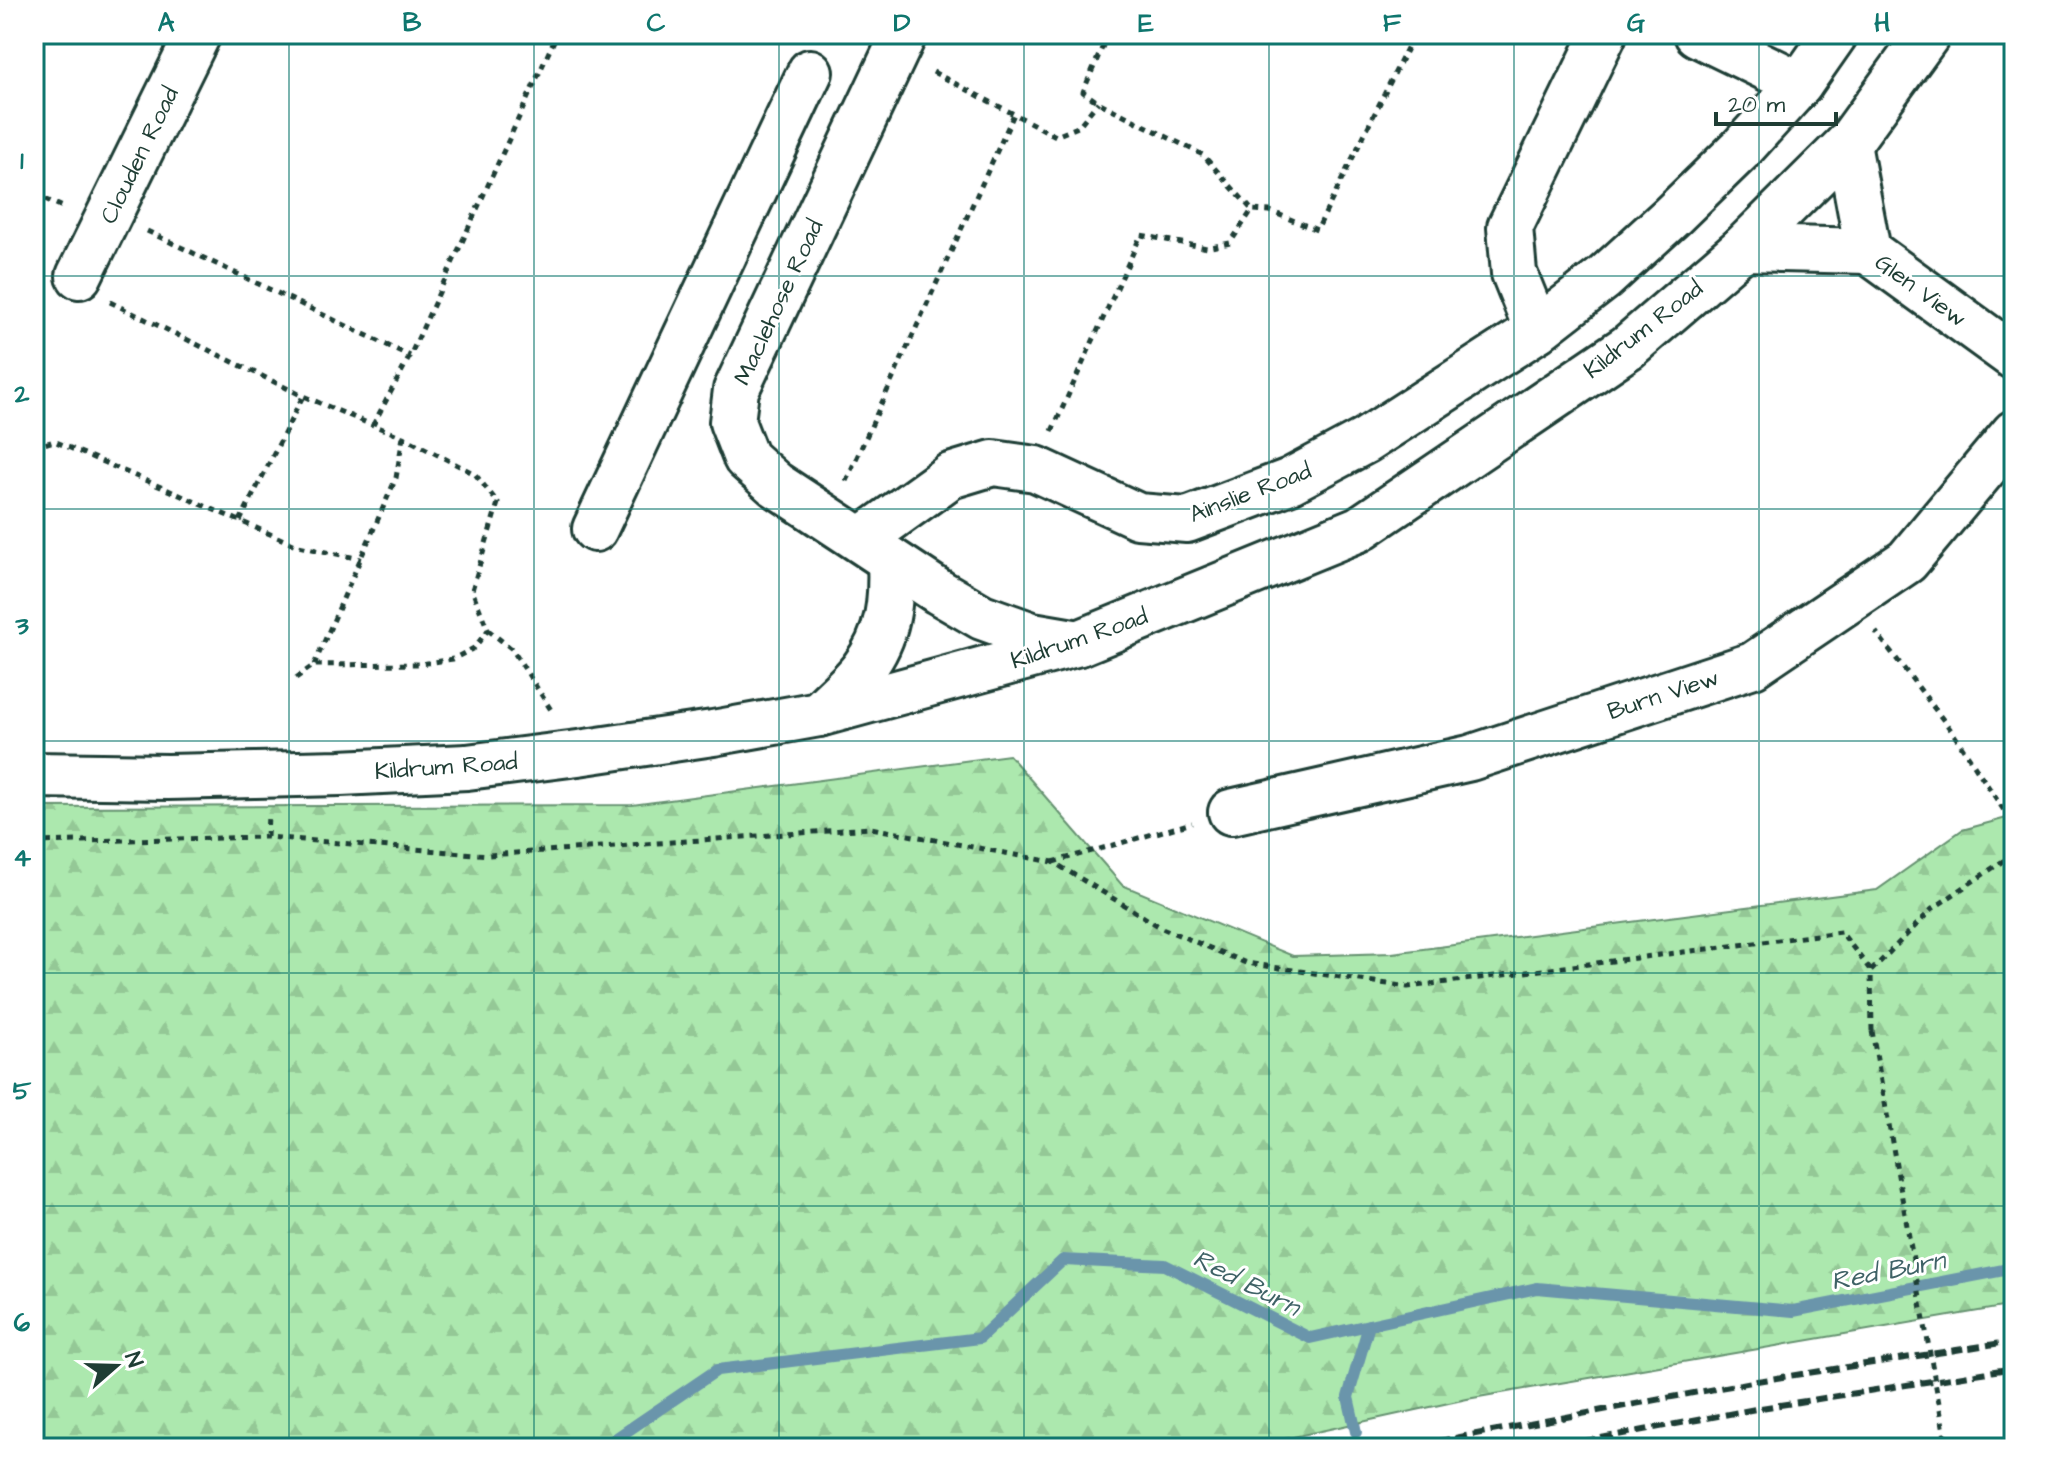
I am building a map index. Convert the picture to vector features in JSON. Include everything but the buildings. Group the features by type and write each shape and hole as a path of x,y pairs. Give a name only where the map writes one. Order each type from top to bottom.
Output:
{"street":[{"name":"Clouden Road","path":"79,276 198,34"},
{"path":"1537,330 1514,273 1510,227 1604,34"},
{"path":"1697,34 1800,84"},
{"name":"Ainslie Road","path":"860,540 950,476 993,463 1036,469 1138,516 1187,520 1290,481 1365,441 1537,330 1604,278 1741,149 1800,84 1835,34"},
{"name":"Kildrum Road","path":"34,775 168,777 340,773 467,767 578,753 819,714 1079,643 1359,529 1628,347 1743,248 1848,144 1928,34"},
{"name":"Maclehose Road","path":"900,43 736,390 732,422 746,458 775,484 939,592 982,617 1032,635 1079,643"},
{"path":"595,529 810,72"},
{"name":"Glen View","path":"1848,144 1868,251"},
{"name":"Glen View","path":"1743,248 1868,251 2014,357"},
{"path":"725,252 789,278"},
{"name":"Burn View","path":"1231,812 1470,758 1753,665 1907,561 2014,433"},
{"path":"819,714 863,669 885,632 891,587 860,540"}],"path":[{"path":"373,425 410,356 557,34"},
{"path":"1108,34 1083,92 1203,155 1252,210 1270,211 1317,230 1414,34"},
{"path":"900,43 1014,114 1056,136 1078,127 1098,102"},
{"path":"860,540 1014,114"},
{"path":"1036,469 1141,235 1207,248 1230,243 1252,210"},
{"path":"110,214 410,356"},
{"path":"79,276 85,290 303,396 403,437 475,474 498,503 472,590 488,630 512,649 578,753"},
{"path":"240,521 303,396"},
{"path":"296,678 314,665 396,478 403,437"},
{"path":"34,447 54,441 298,546 361,559"},
{"path":"1851,599 1951,730 2011,821 2006,859 1932,909 1871,971"},
{"path":"314,665 421,664 453,659 474,648 488,630"},
{"path":"1053,862 1231,812"},
{"path":"34,842 267,837 488,855 871,828 1053,862 1162,928 1246,963 1408,987 1841,932 1871,971 1872,1031 1947,1448"}],"green space":[{"path":"1009,755 1122,885 1293,956 1392,953 1877,890 1962,830 2014,816 2014,1305 1467,1399 1243,1448 34,1448 34,807 632,805"},
{"path":"1900,1441 2014,1442 2014,1448 1865,1448"}],"waterway":[{"name":"Red Burn","path":"602,1448 717,1370 980,1338 1063,1260 1165,1265 1310,1338 1537,1288 1793,1311 2014,1268"},
{"path":"1356,1432 1348,1397 1369,1325"}],"railway":[{"path":"1402,1448 1757,1381 2014,1341"},
{"path":"1548,1448 1761,1408 2014,1368"}]}
